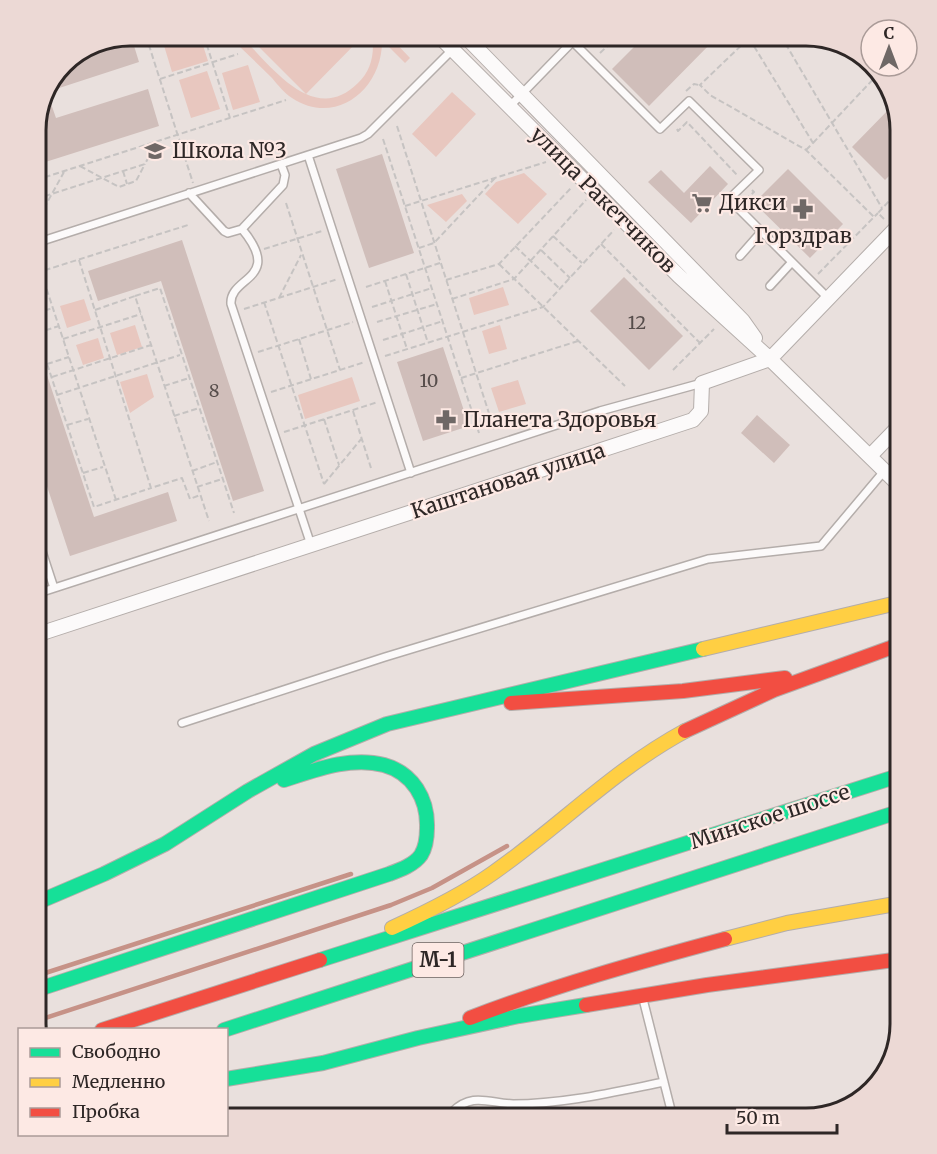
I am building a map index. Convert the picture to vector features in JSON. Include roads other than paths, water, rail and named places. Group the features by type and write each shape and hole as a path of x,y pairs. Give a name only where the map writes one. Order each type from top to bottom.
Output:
{"main road":[{"path":"46,899 165,844 248,791 314,754 387,724 890,605"},
{"path":"319,961 461,895 505,865 592,793 654,749 722,713 817,673 890,648"},
{"path":"438,711 569,697 738,687 817,673"},
{"path":"46,987 389,874 407,866 420,855 427,838 428,818 425,800 415,784 399,772 384,765 365,763 329,765 248,791"},
{"name":"Минское шоссе","path":"319,961 890,779"},
{"name":"Минское шоссе","path":"227,1028 890,815"},
{"path":"418,1038 516,1000 672,953 787,923 890,905"},
{"name":"М-1","path":"105,1028 319,961"},
{"path":"228,1080 323,1063 418,1038 519,1016 642,995 890,961"},
{"path":"228,1071 295,1068"}],"street":[{"name":"улица Ракетчиков","path":"449,46 679,276 770,359 890,475"},
{"name":"улица Ракетчиков","path":"475,47 743,321 770,359"},
{"path":"702,383 770,359 890,235"},
{"name":"Каштановая улица","path":"46,632 693,420 701,411 702,383"},
{"path":"870,456 890,435"}],"lane":[{"path":"510,106 568,47"},
{"path":"581,47 592,61 660,129 689,100 759,170 729,199 829,298"},
{"path":"47,239 368,135 452,50"},
{"path":"308,155 411,472"},
{"path":"189,193 224,231 228,233 242,230 283,185 285,175 281,164"},
{"path":"242,230 256,252 256,269 251,278 230,297 233,312 311,545"},
{"path":"740,256 762,231"},
{"path":"770,286 792,262"},
{"path":"46,591 600,411 702,383"},
{"path":"182,723 385,657 708,559 821,546 885,470"},
{"path":"47,566 54,588"},
{"path":"642,995 670,1108"},
{"path":"456,1108 471,1100 511,1104 576,1100 664,1082"}],"waterway":[{"path":"46,1018 391,905 432,888 507,846"},
{"path":"46,973 351,874"}],"place":[{"name":"Школа №3","path":"155,151"},
{"name":"Дикси","path":"702,203"},
{"name":"Горздрав","path":"803,209"},
{"name":"Планета Здоровья","path":"446,420"}]}
